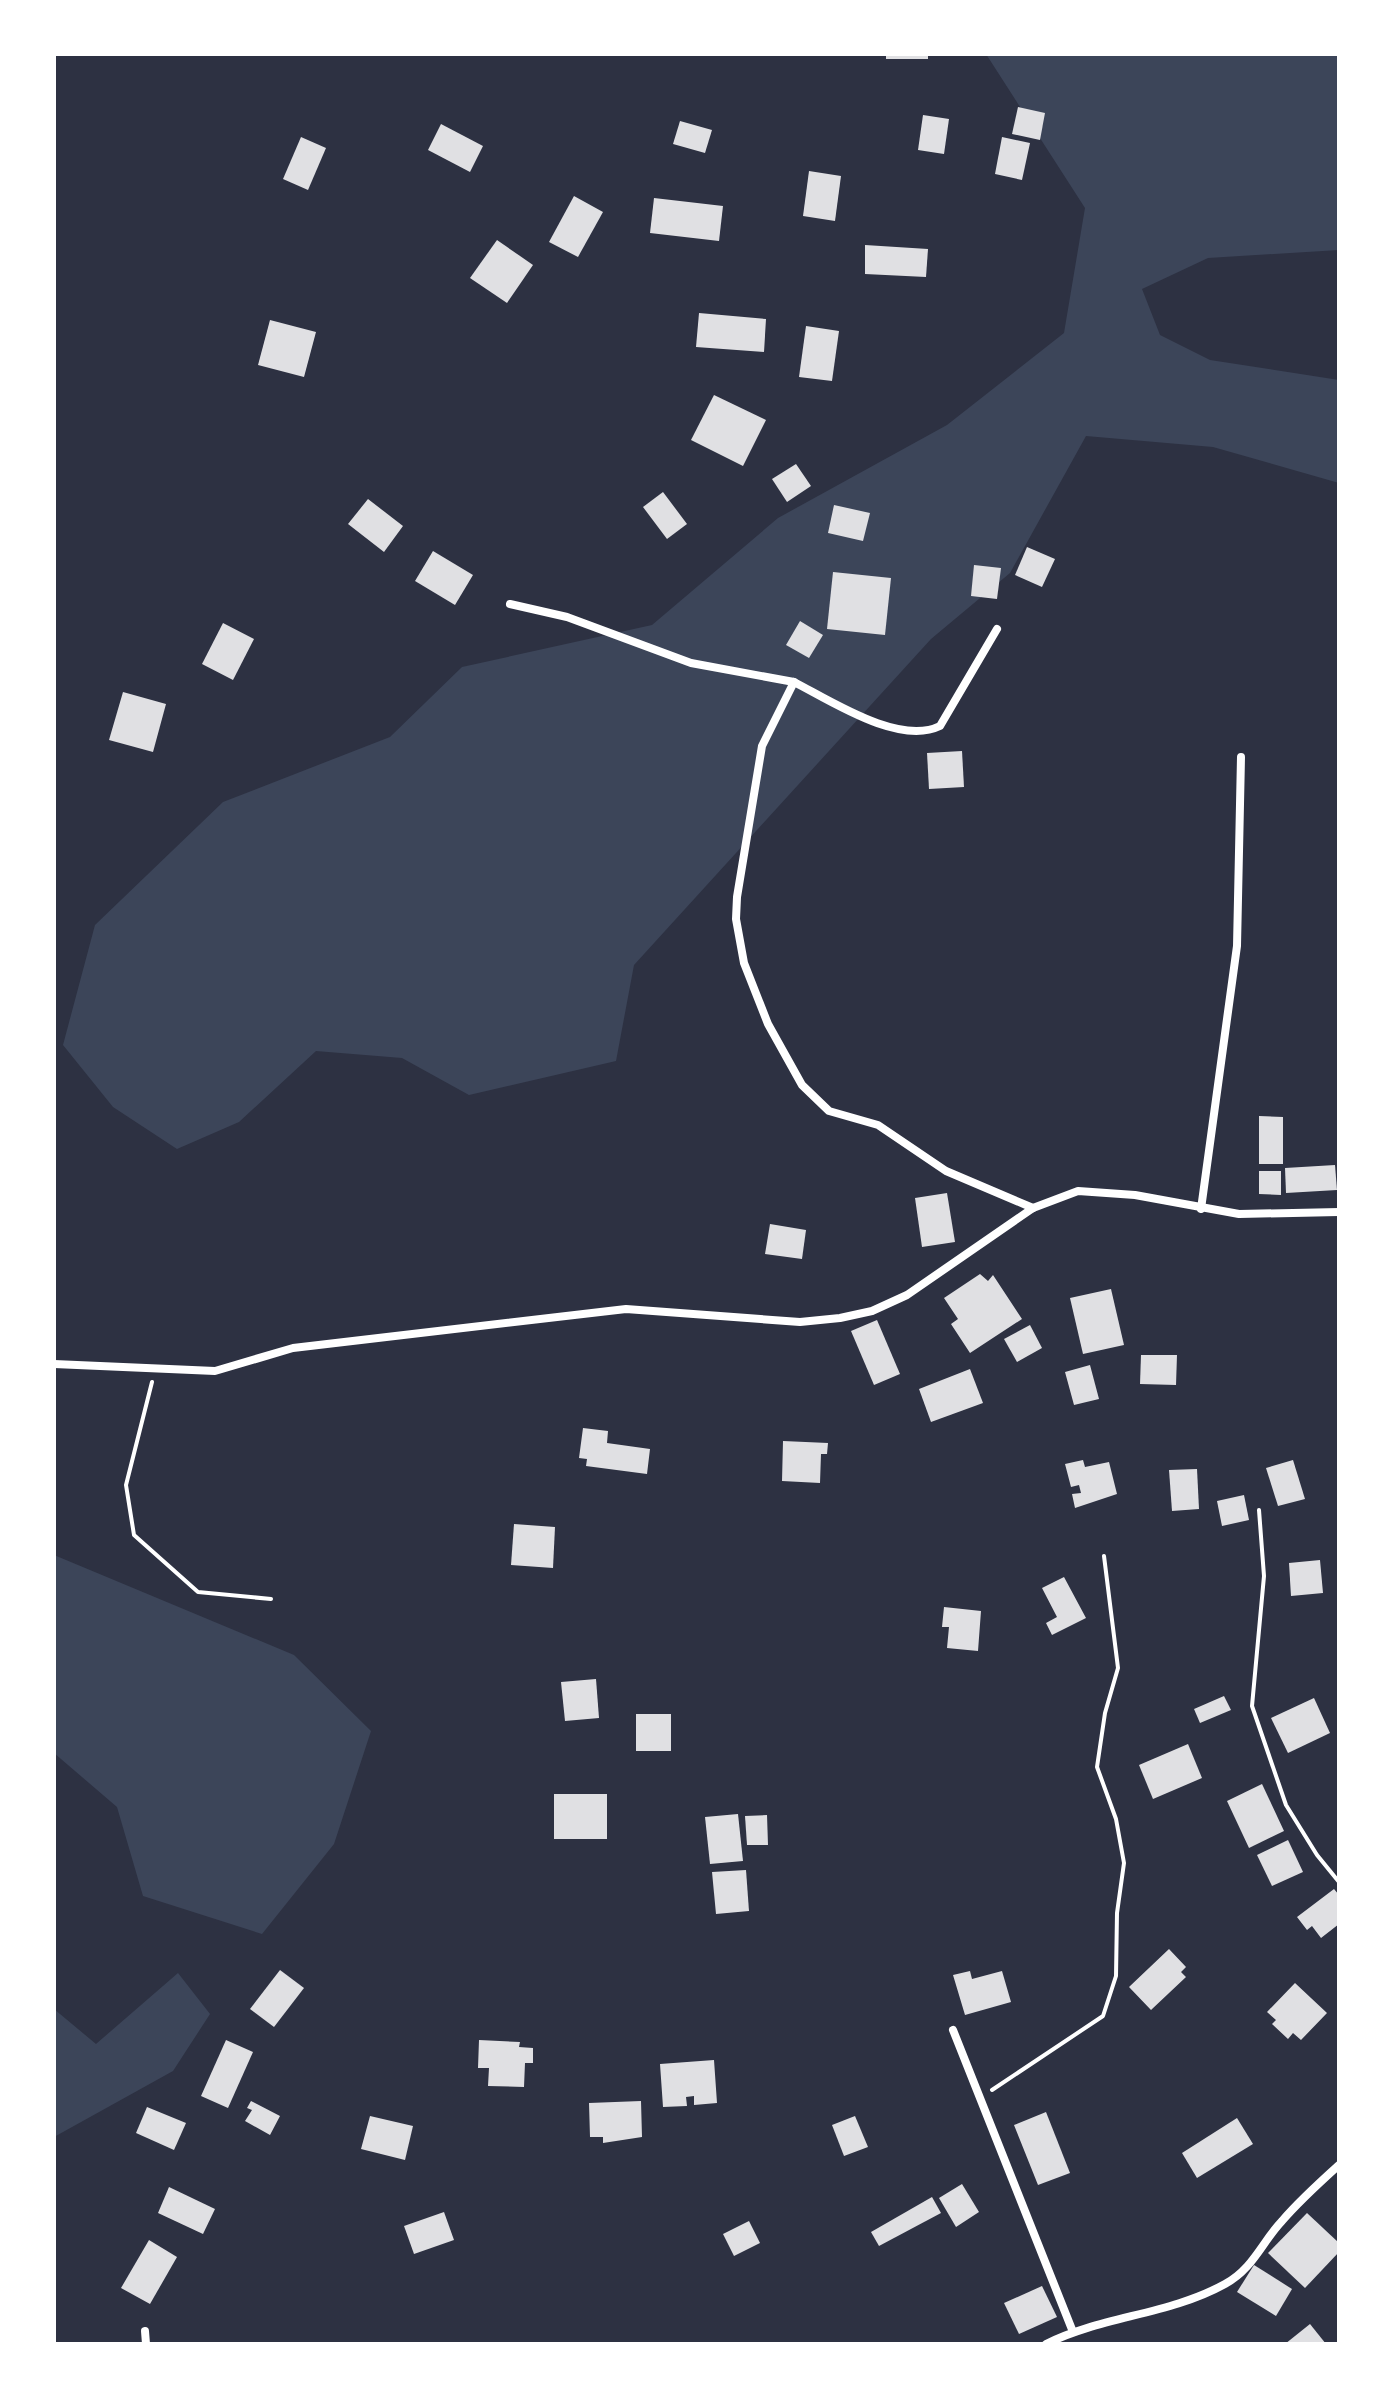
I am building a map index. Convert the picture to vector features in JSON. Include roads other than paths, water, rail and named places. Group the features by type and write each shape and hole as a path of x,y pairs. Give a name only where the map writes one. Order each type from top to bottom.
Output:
{"street":[{"path":"510,604 567,617 691,663 794,682 888,727 931,730 940,726 997,629"},
{"path":"794,682 762,746 737,897 736,919 744,963 768,1024 802,1085 829,1111 878,1125 946,1171 1033,1208"},
{"path":"1201,1209 1237,946 1241,757"},
{"path":"54,1364 215,1371 293,1348 626,1309 800,1322 840,1318 872,1311 907,1295 1033,1208 1078,1191 1103,1191 1239,1214 1339,1212"},
{"path":"953,2030 1073,2332"},
{"path":"1046,2344 1073,2332 1155,2312 1225,2284 1262,2251 1279,2223 1339,2165"},
{"path":"145,2331 146,2344"}]}
